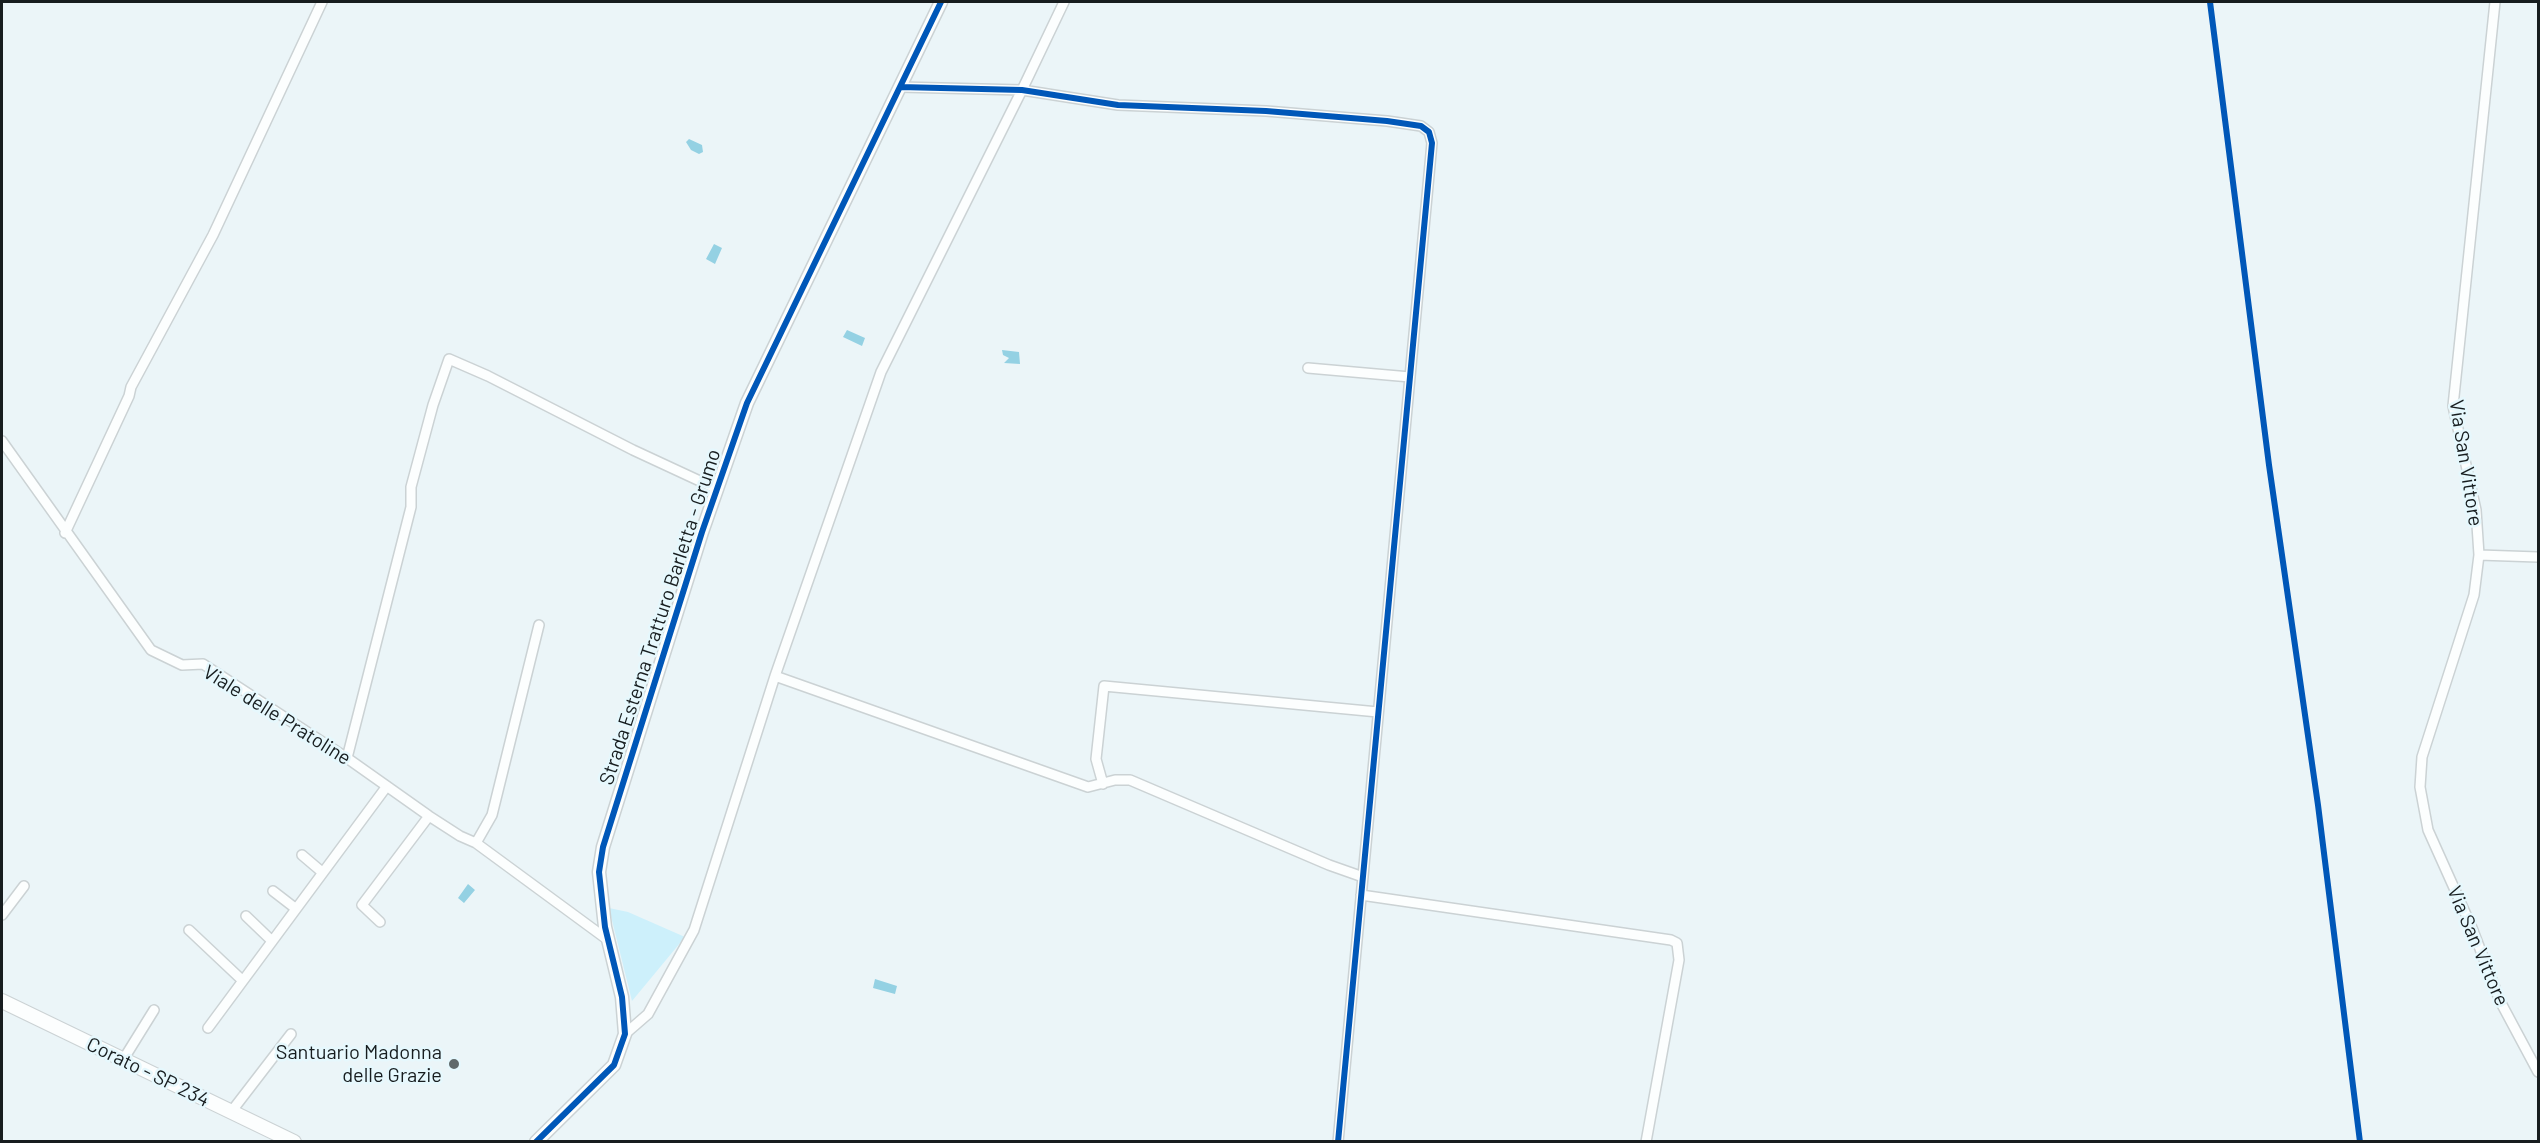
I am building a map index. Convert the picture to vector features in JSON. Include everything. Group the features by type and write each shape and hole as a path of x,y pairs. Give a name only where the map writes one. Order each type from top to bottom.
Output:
{"main road":[{"name":"Corato - SP 234","path":"2,1001 294,1142"}],"street":[{"path":"65,533 129,396 131,387 213,235 322,2"},
{"name":"Strada Esterna Tratturo Barletta - Grumo","path":"536,1142 614,1065 626,1034 621,998 608,940 599,872 603,847 717,489 747,403 941,2"},
{"path":"626,1034 648,1014 694,930 775,676 881,372 1064,2"},
{"name":"Via San Vittore","path":"2495,2 2452,406 2476,510 2479,555 2474,595 2422,757 2420,787 2428,830 2472,928 2500,1001 2538,1072"},
{"path":"900,87 1022,90 1118,105 1266,111 1421,126 1429,132 1431,143 1410,377 1338,1142"},
{"path":"347,758 411,507 411,487 433,405 449,359 717,489"},
{"path":"1308,368 1410,377"},
{"name":"Viale delle Pratoline","path":"2,441 65,533 151,650 182,665 203,664 347,758 429,816 460,836 476,843 608,940"},
{"path":"2479,555 2538,557"},
{"path":"476,843 492,815 538,625"},
{"path":"775,676 1088,787 1115,780 1130,780 1363,877"},
{"path":"1103,784 1096,759 1104,686 1378,712"},
{"path":"208,1028 387,786"},
{"path":"380,922 362,905 429,816"},
{"path":"302,855 322,872"},
{"path":"2,915 24,886"},
{"path":"273,891 295,908"},
{"path":"1361,895 1671,940 1677,943 1679,960 1646,1142"},
{"path":"246,916 271,940"},
{"path":"189,930 242,980"},
{"path":"123,1060 154,1010"},
{"path":"231,1112 291,1034"}],"shaded area":[{"path":"689,139 702,145 703,152 699,154 691,150 686,142"},
{"path":"714,244 722,248 715,264 706,259"},
{"path":"847,330 865,338 862,346 843,337"},
{"path":"1002,350 1019,352 1020,364 1004,363 1009,358 1003,355"},
{"path":"468,884 475,890 464,903 458,898"},
{"path":"609,908 628,912 685,937 632,1001"},
{"path":"875,979 897,986 895,994 873,988"}],"cycle path":[{"path":"536,1142 614,1065 625,1034 622,997 605,927 599,872 603,847 702,532 747,403 941,2"},
{"path":"2210,2 2269,465 2318,805 2360,1142"},
{"path":"900,87 1022,90 1118,105 1266,111 1387,121 1421,126 1429,132 1432,143 1338,1142"}],"place":[{"name":"Santuario Madonna delle Grazie","path":"454,1064"}]}
